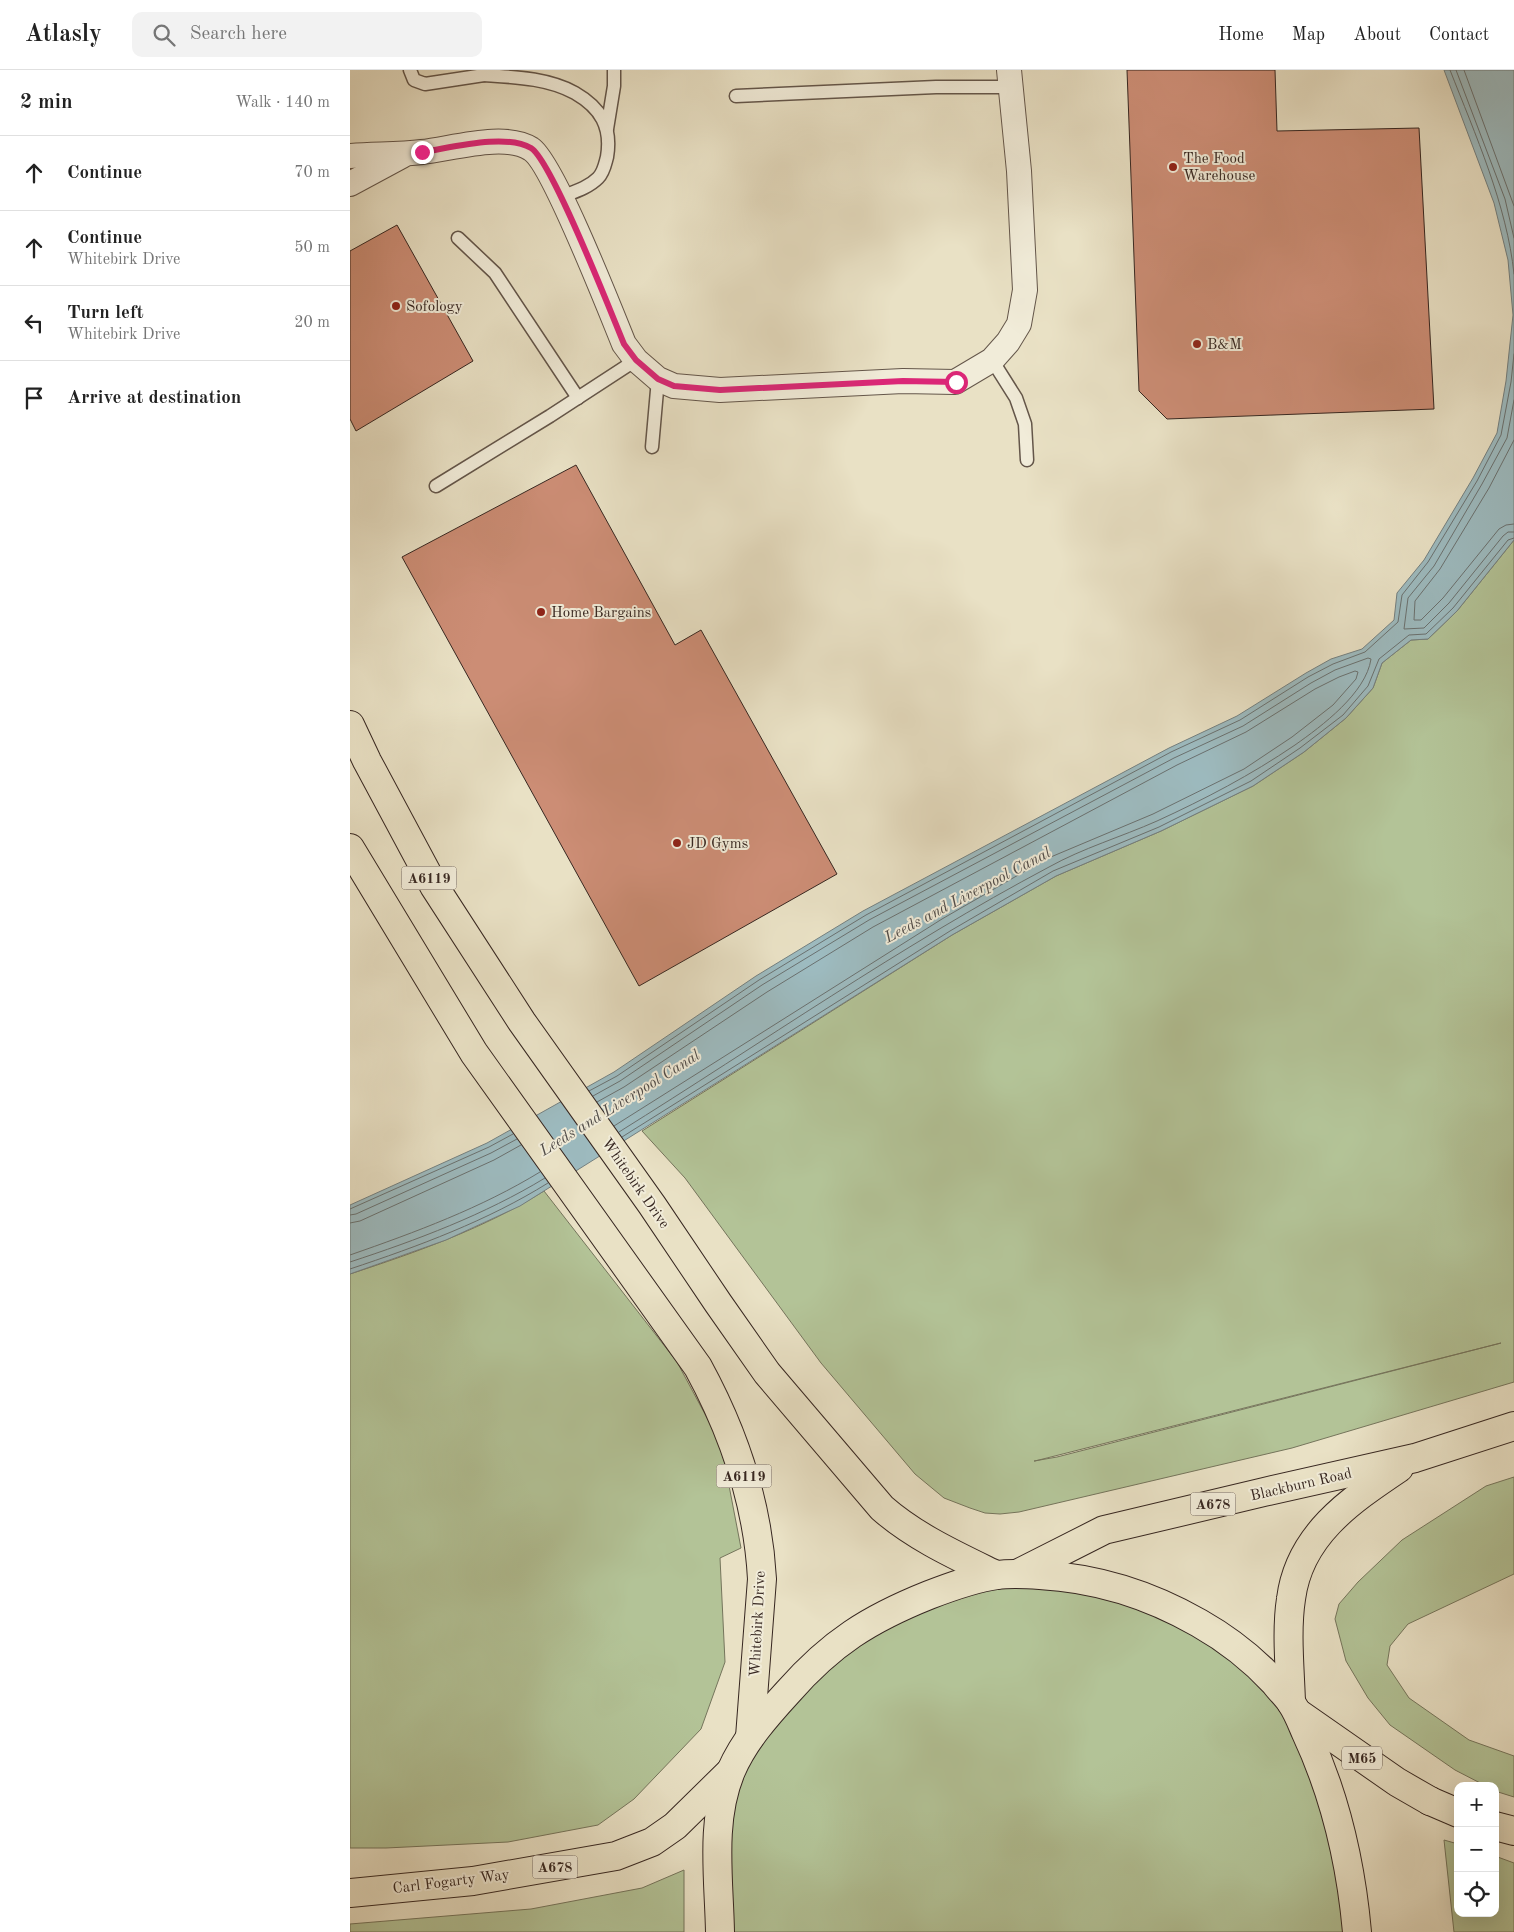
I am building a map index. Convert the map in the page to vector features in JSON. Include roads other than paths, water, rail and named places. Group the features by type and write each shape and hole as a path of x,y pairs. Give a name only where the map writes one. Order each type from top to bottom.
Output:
{"main road":[{"name":"Whitebirk Drive","path":"350,725 367,761 434,886 522,1022 652,1205 767,1373 882,1508 937,1546 1008,1574"},
{"name":"Whitebirk Drive","path":"350,848 474,1053 519,1119 614,1248 698,1367 718,1404 741,1464 753,1510 762,1579 750,1737"},
{"name":"Blackburn Road","path":"1008,1574 1104,1530 1415,1458 1514,1426"},
{"name":"Blackburn Road","path":"1294,1708 1290,1600 1296,1574 1305,1552 1318,1534 1340,1511 1359,1495 1415,1458"},
{"name":"A678","path":"720,1932 718,1837 721,1804 731,1771 750,1737 809,1668 861,1627 896,1608 948,1588 1008,1574 1058,1576 1089,1581 1136,1593 1174,1608 1223,1637 1256,1662 1294,1708 1320,1763 1343,1843 1358,1932"},
{"name":"M65","path":"1294,1708 1397,1782 1454,1811"},
{"name":"Carl Fogarty Way","path":"350,1892 473,1881 616,1856 652,1842 675,1826 731,1771"},
{"path":"1499,1827 1514,1831"}],"street":[{"path":"350,156 406,154 491,141 532,149 542,161 561,197 630,352 658,379 674,386 720,390 903,381 956,382 992,360 1008,342 1019,324 1025,290 1019,171 1010,78"},
{"path":"350,184 406,154"}],"lane":[{"path":"410,70 414,80 425,84 485,72 549,83 574,93 588,103 602,118 608,129"},
{"path":"561,197 585,188 599,178 605,168 609,143 608,129 614,86 614,70"},
{"path":"736,96 936,87 1010,78"},
{"path":"458,238 495,273 578,398"},
{"path":"436,486 578,398 630,352"},
{"path":"992,360 1016,398 1026,424 1027,460"},
{"path":"652,447 658,379"}],"water":[{"name":"Leeds and Liverpool Canal","path":"1444,70 1514,70 1514,540 1457,611 1428,639 1411,640 1382,663 1373,688 1346,718 1304,752 1253,786 1161,831 1056,876 952,935 520,1206 446,1240 350,1274 350,1205 487,1143 614,1072 756,976 863,911 1169,748 1237,716 1331,659 1362,649 1394,620 1397,593 1424,560 1473,478 1497,433 1506,381 1513,315 1508,260 1494,203"}],"place":[{"name":"The Food Warehouse","path":"1173,167"},
{"name":"Sofology","path":"396,306"},
{"name":"B&M","path":"1197,344"},
{"name":"Home Bargains","path":"541,612"},
{"name":"JD Gyms","path":"677,843"}]}
